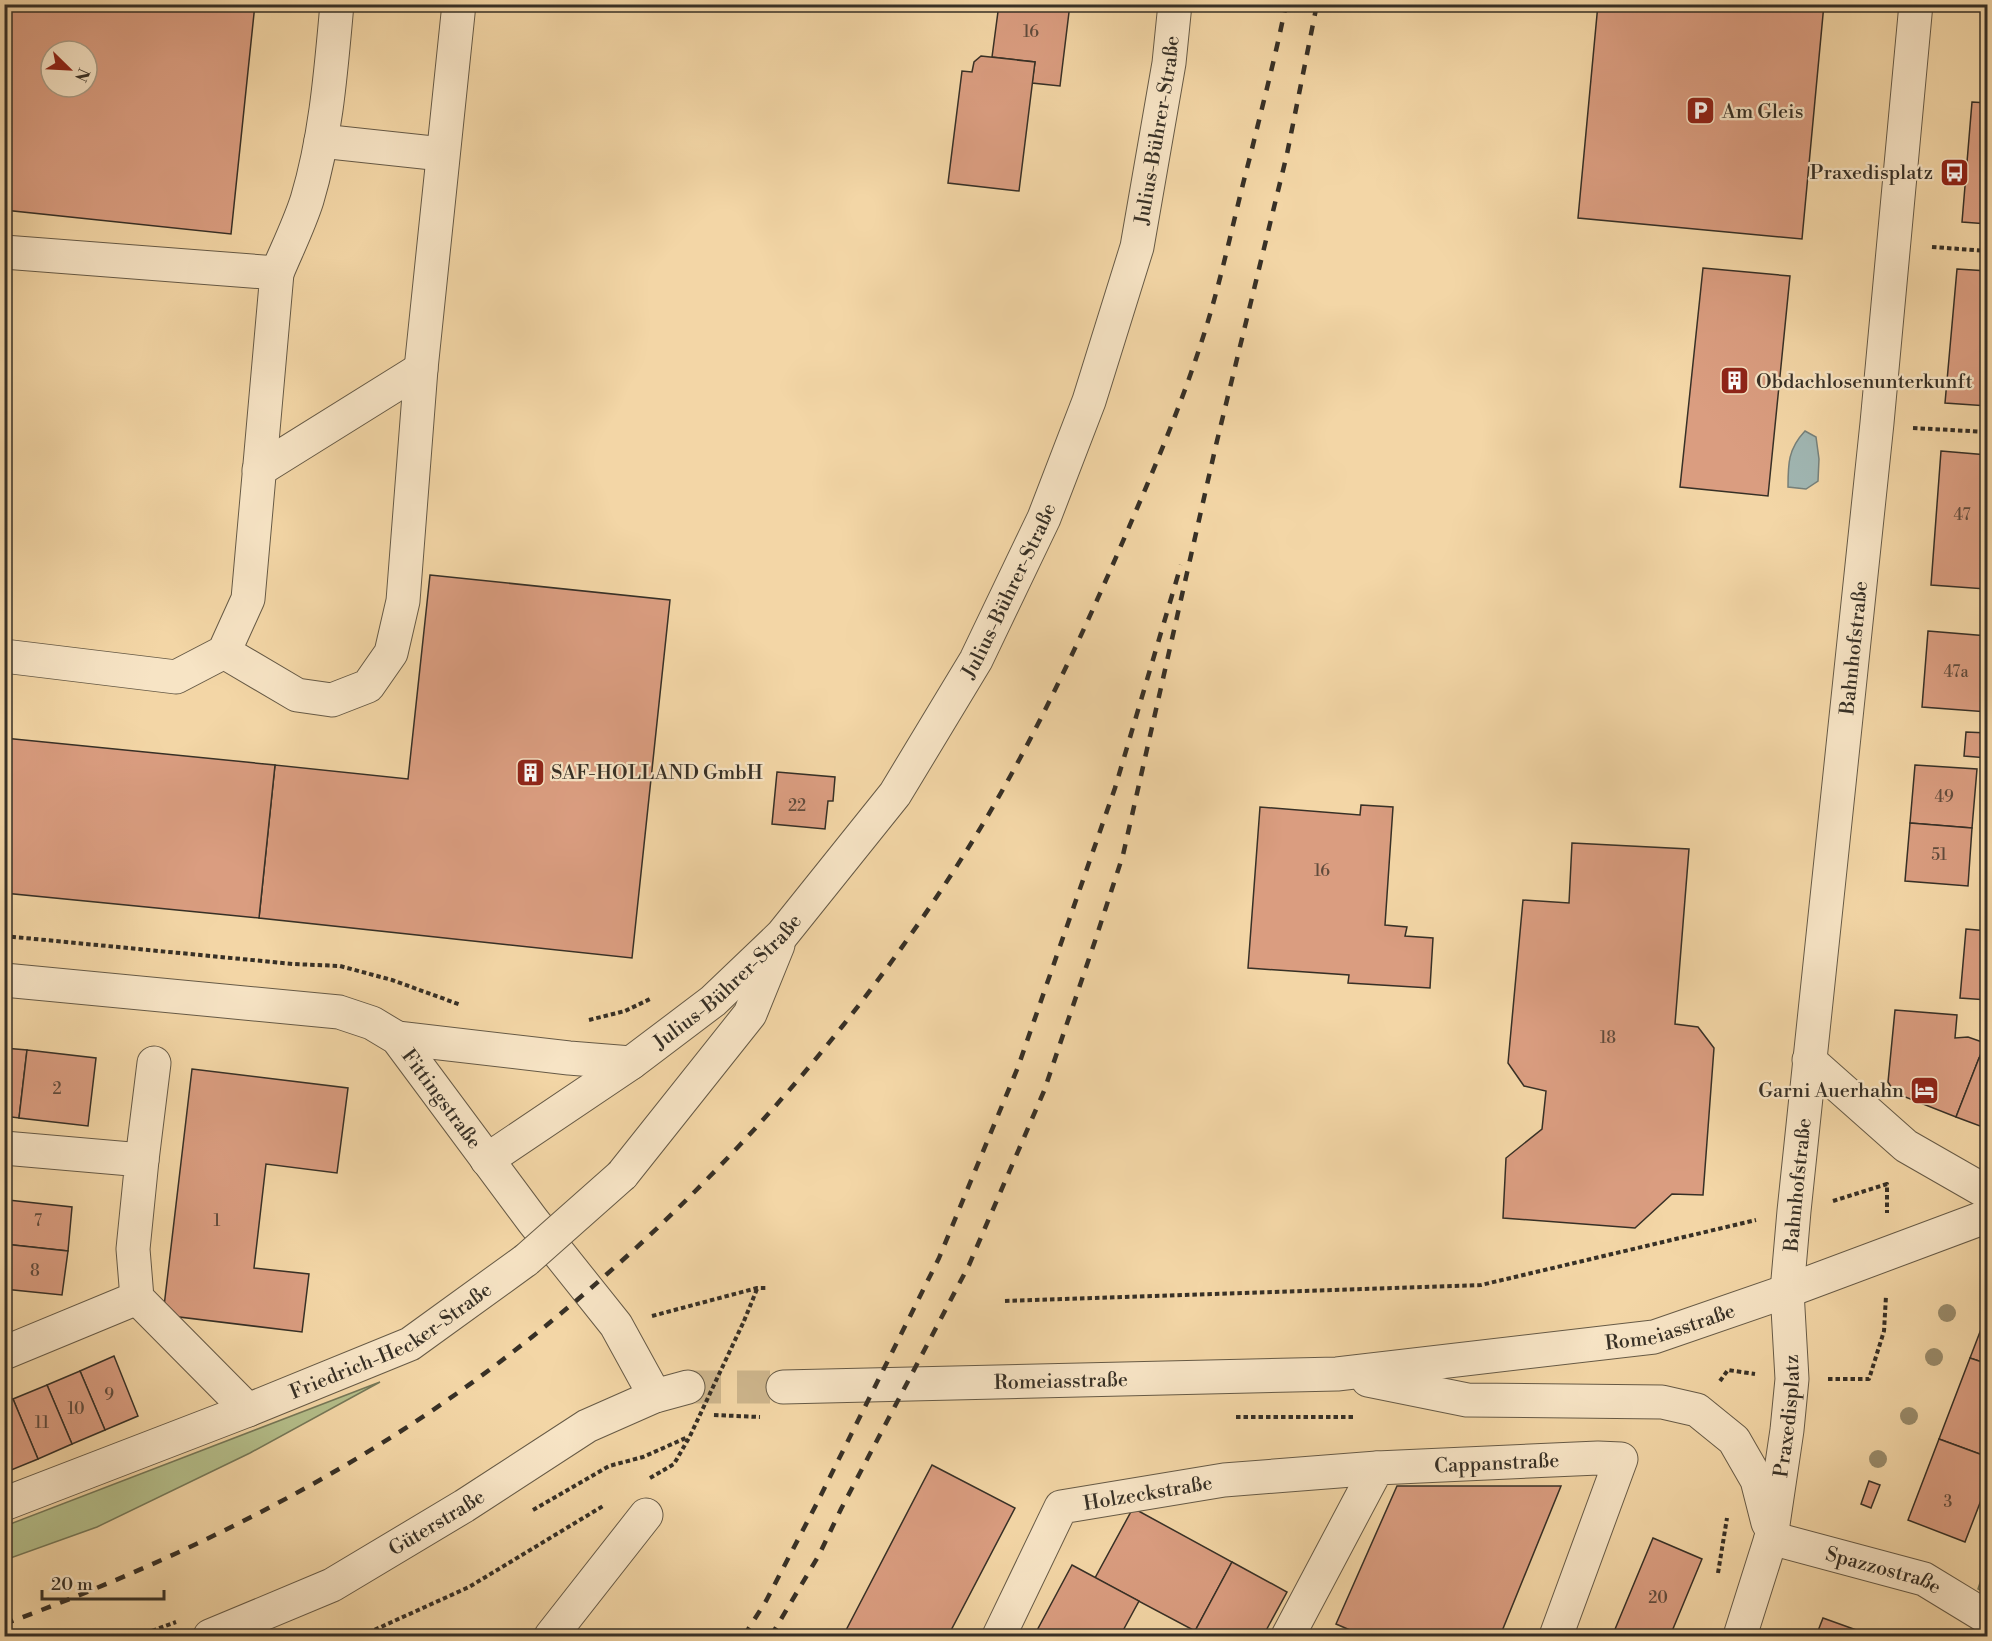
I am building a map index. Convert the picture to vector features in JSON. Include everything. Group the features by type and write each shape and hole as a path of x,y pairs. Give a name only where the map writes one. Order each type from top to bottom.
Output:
{"street":[{"path":"4,656 176,677 224,652 248,599 277,273 306,201 321,141 332,63 337,4"},
{"path":"224,652 297,695 332,700 368,686 391,653 403,601 420,369 459,4"},
{"name":"Julius-Bührer-Straße","path":"487,1160 631,1063 713,1001 782,935 895,794 976,660 1044,519 1089,401 1137,247 1169,63 1175,4"},
{"name":"Bahnhofstraße","path":"1787,1291 1876,423 1916,4"},
{"path":"321,141 442,154"},
{"path":"4,252 277,273"},
{"path":"259,470 420,369"},
{"name":"Friedrich-Hecker-Straße","path":"4,1504 248,1410 410,1344 526,1260 622,1175 750,1014 782,935"},
{"name":"Fittingstraße","path":"4,980 339,1012 372,1023 397,1038 533,1221 616,1325 655,1396"},
{"path":"397,1038 631,1063"},
{"path":"1809,1060 1906,1146 1988,1193"},
{"path":"154,1063 133,1249 138,1298 248,1410"},
{"path":"4,1148 142,1160"},
{"name":"Romeiasstraße","path":"783,1387 1337,1374 1654,1337 1787,1291 1988,1216"},
{"name":"Praxedisplatz","path":"1771,1538 1792,1379 1787,1291"},
{"path":"4,1353 138,1298"},
{"name":"Romeiasstraße","path":"1337,1374 1467,1400 1662,1402 1697,1410 1734,1440 1757,1480 1771,1538"},
{"path":"655,1396 693,1400"},
{"name":"Güterstraße","path":"210,1636 332,1585 465,1506 587,1426 655,1396"},
{"name":"Cappanstraße","path":"1377,1468 1598,1458 1621,1459 1556,1636"},
{"path":"1288,1636 1377,1468"},
{"name":"Holzeckstraße","path":"999,1636 1060,1507 1224,1480 1377,1468"},
{"path":"551,1636 646,1515"},
{"path":"1740,1636 1771,1538"},
{"name":"Spazzostraße","path":"1771,1538 1923,1579 1988,1618"}],"path":[{"path":"1892,249 1929,247 1988,251"},
{"path":"1876,423 1911,428 1988,432"},
{"path":"4,936 281,963 340,966 392,980 462,1005"},
{"path":"582,1021 625,1011 654,997"},
{"path":"1005,1301 1481,1285 1794,1211 1866,1192 1887,1184 1888,1253 1884,1331 1869,1379 1792,1379 1728,1370 1697,1410"},
{"path":"616,1325 757,1288 767,1288"},
{"path":"643,1482 674,1464 690,1436 757,1288"},
{"path":"693,1400 765,1417"},
{"path":"1234,1417 1363,1417"},
{"path":"643,1457 690,1436"},
{"path":"360,1636 469,1587 612,1501"},
{"path":"1716,1584 1727,1516"}],"green space":[{"path":"380,1382 250,1453 97,1527 5,1560 5,1526"},
{"path":"1987,1562 1988,1594 1978,1589"}],"water":[{"path":"1805,431 1816,437 1819,459 1818,481 1806,489 1788,487 1790,457 1795,444"}],"building":[{"path":"4,4 255,4 231,234 4,210"},
{"path":"999,4 1070,4 1060,86 1032,83 1035,62 992,57"},
{"name":"Am Gleis","path":"1598,4 1824,4 1802,239 1578,218"},
{"path":"981,56 1035,62 1019,191 948,183 962,71 972,72 974,62"},
{"path":"1972,102 1988,103 1988,224 1962,222"},
{"name":"Obdachlosenunterkunft","path":"1703,268 1790,276 1768,496 1680,487"},
{"path":"1957,269 1988,271 1988,406 1945,403"},
{"path":"1941,451 1988,455 1986,589 1931,585"},
{"name":"SAF-HOLLAND GmbH","path":"430,575 670,600 632,958 259,918 275,765 408,779"},
{"path":"1928,631 1988,636 1988,712 1922,707"},
{"path":"1966,732 1988,733 1988,758 1964,756"},
{"path":"4,738 275,765 259,918 4,893"},
{"path":"1915,765 1977,769 1972,828 1910,823"},
{"path":"777,772 835,777 833,801 828,801 825,829 772,824"},
{"path":"1361,805 1393,807 1385,925 1407,927 1405,936 1433,938 1430,988 1348,983 1349,975 1248,968 1260,807 1360,815"},
{"path":"1910,823 1972,828 1968,886 1905,881"},
{"path":"1572,843 1689,849 1675,1024 1698,1027 1714,1048 1703,1195 1672,1194 1635,1228 1503,1218 1506,1158 1542,1129 1546,1091 1524,1086 1508,1063 1523,900 1569,903"},
{"path":"1966,929 1988,931 1988,1000 1960,998"},
{"path":"1895,1010 1957,1015 1955,1038 1968,1037 1985,1043 1956,1117 1895,1093 1888,1082"},
{"path":"4,1048 27,1050 19,1118 4,1116"},
{"path":"27,1050 96,1058 88,1126 19,1118"},
{"path":"1979,1058 1988,1062 1988,1129 1956,1117"},
{"path":"192,1069 348,1088 337,1173 266,1164 254,1268 309,1274 302,1332 163,1315"},
{"path":"8,1200 72,1207 68,1251 4,1244"},
{"path":"4,1244 68,1251 62,1295 4,1289"},
{"path":"1988,1311 1988,1364 1970,1358"},
{"path":"114,1356 138,1416 105,1430 80,1371"},
{"path":"1970,1358 1988,1364 1988,1457 1939,1439"},
{"path":"80,1371 105,1430 72,1444 47,1385"},
{"path":"47,1385 72,1444 38,1459 13,1399"},
{"path":"13,1399 38,1459 4,1473 4,1403"},
{"path":"1939,1439 1988,1457 1988,1482 1965,1542 1908,1520"},
{"path":"932,1465 1015,1508 948,1636 843,1636"},
{"path":"1869,1481 1880,1485 1871,1508 1861,1504"},
{"path":"1397,1486 1561,1486 1500,1636 1364,1636 1336,1624"},
{"path":"1133,1508 1232,1562 1195,1631 1095,1578"},
{"path":"1653,1538 1702,1559 1670,1636 1618,1636 1613,1634"},
{"path":"1232,1562 1287,1592 1263,1636 1204,1636 1195,1631"},
{"path":"1072,1565 1139,1601 1120,1636 1034,1636"},
{"path":"1823,1618 1873,1636 1816,1636"}],"tunnel":[{"path":"688,1387 783,1387"}],"railway":[{"path":"4,1624 128,1575 249,1518 366,1453 477,1379 550,1322 688,1199 752,1132 871,990 925,915 975,837 1033,734 1068,663 1143,495 1180,404 1211,311 1286,4"},
{"path":"771,1636 819,1555 969,1265 1044,1091 1095,941 1123,855 1216,445 1287,154 1317,4"},
{"path":"744,1636 766,1601 817,1503 939,1258 1018,1067 1115,788 1181,565"}],"place":[{"name":"Am Gleis","path":"1701,111"},
{"name":"Praxedisplatz","path":"1954,172"},
{"name":"Obdachlosenunterkunft","path":"1735,381"},
{"name":"SAF-HOLLAND GmbH","path":"530,772"},
{"name":"Garni Auerhahn","path":"1925,1090"}]}
